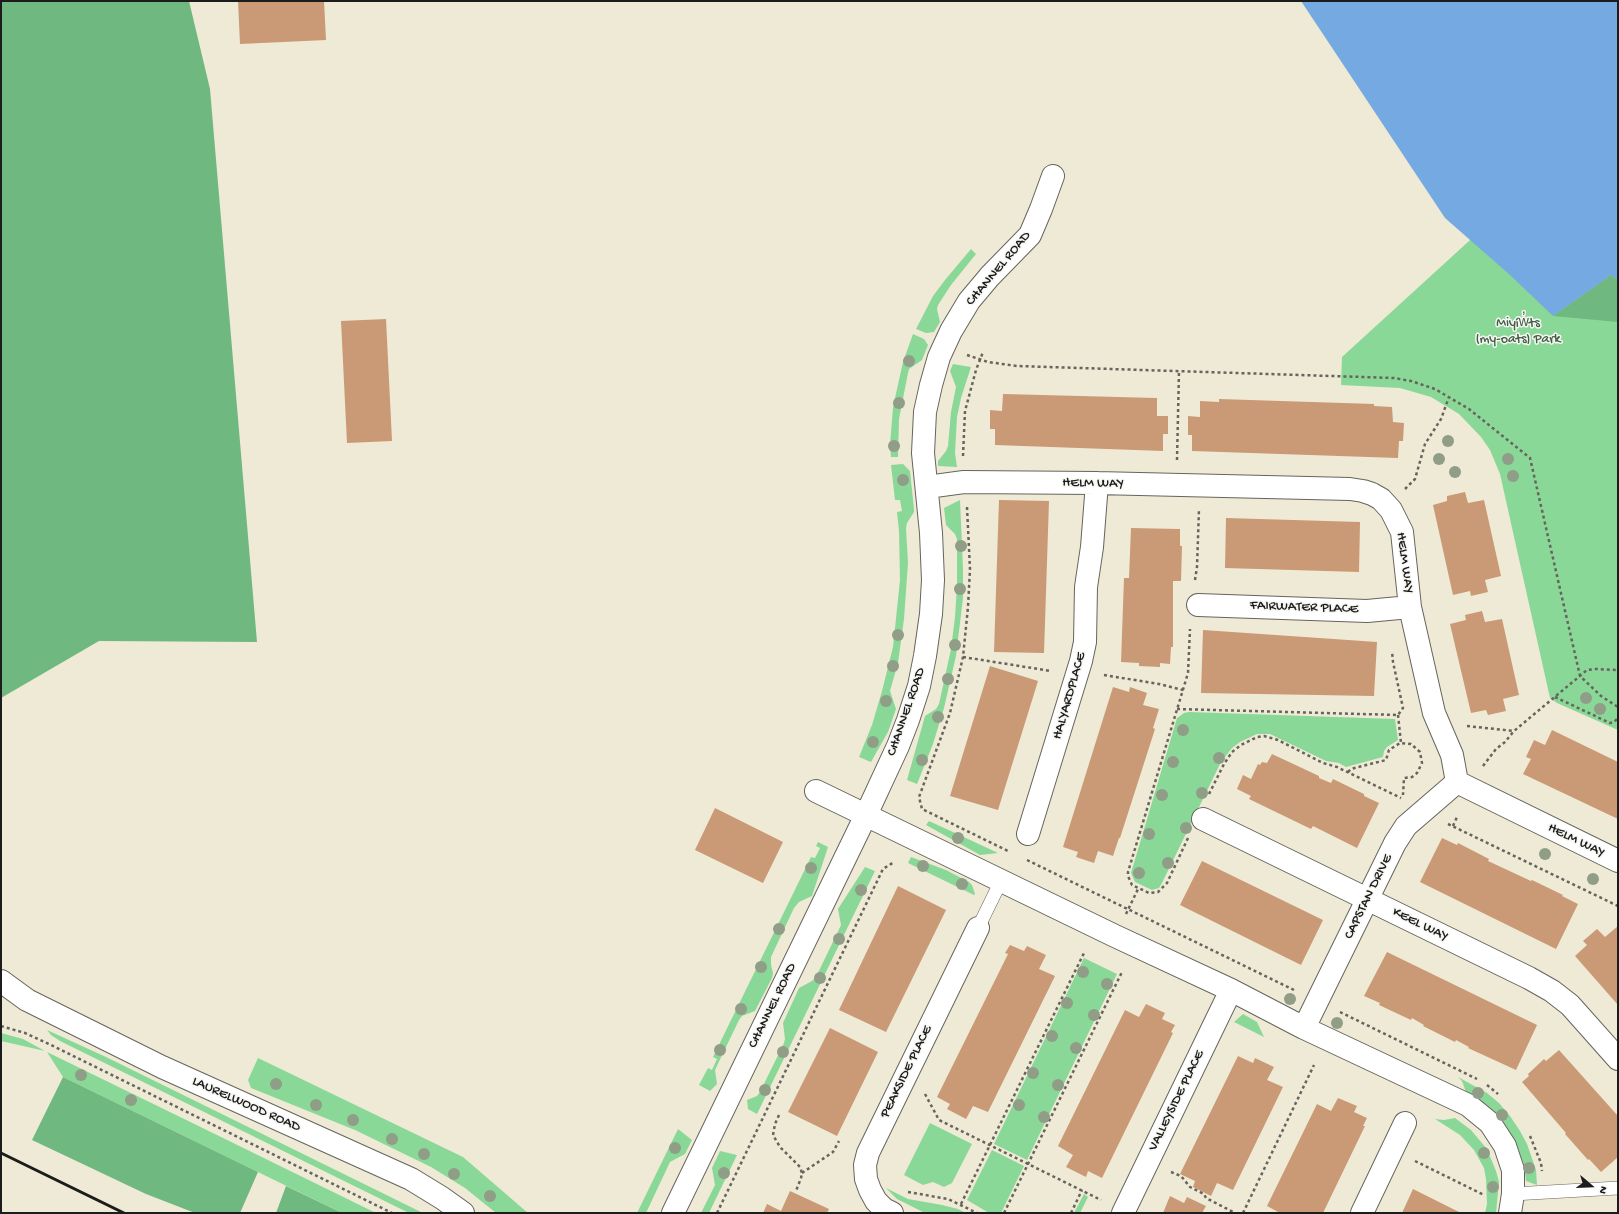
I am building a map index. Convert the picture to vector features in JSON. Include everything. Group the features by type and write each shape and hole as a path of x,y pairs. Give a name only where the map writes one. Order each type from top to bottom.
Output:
{"street":[{"name":"CHANNEL ROAD","path":"673,1213 866,815 898,746 908,720 919,686 931,614 933,580 931,533 923,453 925,412 931,385 939,357 951,331 969,302 990,276 1030,235 1053,176"},
{"name":"HELM WAY","path":"927,487 964,482 1097,484 1350,489 1363,490 1372,494 1381,499 1391,510 1402,532 1410,608 1434,713 1452,755 1456,782 1618,861"},
{"name":"HALYARDPLACE","path":"1028,834 1081,662 1085,642 1086,587 1092,547 1097,484"},
{"name":"FAIRWATER PLACE","path":"1198,605 1367,611 1410,608"},
{"name":"CAPSTAN DRIVE","path":"1304,1028 1395,843 1406,826 1456,782"},
{"path":"816,791 1230,990 1304,1028 1468,1105 1490,1123 1505,1146 1513,1170 1512,1204"},
{"name":"KEEL WAY","path":"1203,819 1529,978 1552,991 1570,1006 1618,1059"},
{"name":"PEAKSIDE PLACE","path":"892,1213 884,1209 876,1201 870,1190 866,1179 865,1165 868,1153 978,928"},
{"path":"1,981 27,1000"},
{"name":"VALLEYSIDE PLACE","path":"1114,1208 1230,990"},
{"path":"1,996 27,1000"},
{"name":"LAURELWOOD ROAD","path":"27,1000 162,1067 411,1179 463,1213"},
{"path":"1362,1213 1405,1123"}],"lane":[{"path":"978,928 1001,881"},
{"path":"1512,1204 1618,1188"}],"path":[{"path":"945,345 980,361 1002,365 1394,378 1424,384 1449,397 1469,409 1530,458 1580,676 1601,696 1618,707"},
{"path":"932,814 922,809 919,797 950,713 963,657 968,614 970,569 962,445 964,411 967,397 983,352"},
{"path":"1177,464 1179,371"},
{"path":"1402,492 1415,479 1425,444 1441,419 1449,397"},
{"path":"1195,581 1197,567 1199,501"},
{"path":"1189,836 1167,883 1162,889 1154,893 1138,889 1130,882 1128,872 1188,674 1190,628"},
{"path":"1392,646 1392,662 1403,708 1398,715 1401,743"},
{"path":"963,657 1057,672"},
{"path":"1480,770 1496,749 1505,742 1514,731 1587,670 1618,670"},
{"path":"1098,675 1135,679 1183,690"},
{"path":"1555,697 1610,723 1614,722 1618,718"},
{"path":"1177,709 1398,715"},
{"path":"1460,727 1477,726 1514,731"},
{"path":"1208,797 1224,764 1232,752 1241,745 1257,737 1270,737 1323,763 1348,772 1403,799 1404,778 1412,777 1417,773 1422,763 1420,752 1416,747 1406,743 1401,743 1390,750 1386,760 1351,769 1348,772"},
{"path":"1447,823 1618,906"},
{"path":"717,1213 884,869 894,862"},
{"path":"1123,919 1138,889"},
{"path":"961,1204 1084,954"},
{"path":"1004,1213 1122,972"},
{"path":"1,1026 25,1033 49,1044 392,1213"},
{"path":"1243,1213 1314,1065"},
{"path":"920,1091 926,1094 939,1120 1082,1190 1114,1208"},
{"path":"779,1114 773,1135 780,1147 796,1163 802,1173"},
{"path":"796,1190 802,1173 833,1152 839,1141"},
{"path":"1410,1159 1484,1194"},
{"path":"1167,1170 1181,1176 1190,1187 1204,1194 1206,1198 1234,1213"},
{"path":"903,1189 910,1192 948,1199 977,1213"},
{"path":"1071,1213 1082,1190"}],"green space":[{"path":"1,1 189,1 210,89 257,642 99,641 1,698"},
{"name":"Miyíw̓ts (my-oats) Park","path":"1596,125 1618,150 1618,730 1557,703 1550,698 1500,474 1490,450 1481,437 1459,414 1431,397 1400,388 1341,385 1342,357"},
{"path":"971,249 976,254 951,285 938,305 937,309 940,322 934,332 926,333 916,329 933,296"},
{"path":"1611,275 1618,280 1618,322 1553,316"},
{"path":"913,334 924,339 928,345 922,360 909,369 899,419 898,457 891,457 890,445 893,407 903,362"},
{"path":"953,364 971,367 961,398 957,417 955,453 957,467 938,466 938,461 948,446 951,412 956,387 950,371"},
{"path":"903,464 910,471 914,512 907,523 906,528 908,563 904,619 898,663 890,691 896,709 888,732 871,762 859,757 872,725 893,647 900,580 897,512 902,511 900,500 895,500 891,465"},
{"path":"960,500 963,598 956,656 944,708 933,744 917,784 907,780 925,716 936,709 939,704 951,649 955,617 957,586 957,539 955,534 946,525 944,508"},
{"path":"1184,713 1395,719 1398,740 1387,747 1384,751 1383,757 1346,767 1339,763 1326,761 1270,734 1257,734 1240,742 1232,748 1221,762 1162,883 1159,888 1152,890 1135,882 1131,873 1177,718"},
{"path":"929,821 998,853 980,855 926,825"},
{"path":"818,842 828,847 812,896 799,902 794,908 771,957 773,973 772,978 755,1011 742,1016 739,1020 715,1070 717,1084 710,1091 699,1085 708,1068 712,1070 717,1059 713,1057 811,857 815,858 820,848 816,846"},
{"path":"911,857 946,870 969,882 972,885 975,894 974,895 908,863"},
{"path":"865,867 875,871 757,1114 748,1109 747,1100 757,1096 760,1092 784,1043 783,1023 799,988 816,977 841,925 838,909"},
{"path":"1084,958 1117,974 1027,1160 994,1144"},
{"path":"1243,1014 1257,1022 1264,1037 1234,1022"},
{"path":"47,1030 106,1057 423,1213 409,1213 60,1041 51,1035"},
{"path":"1,1033 23,1039 45,1051 1,1041"},
{"path":"47,1052 376,1213 342,1213 63,1077"},
{"path":"258,1058 463,1157 528,1213 496,1213 465,1188 431,1167 355,1130 251,1088 248,1080"},
{"path":"63,1077 258,1172 240,1213 195,1213 146,1194 32,1140"},
{"path":"1458,1077 1487,1093 1499,1103 1510,1116 1527,1144 1536,1170 1537,1185 1526,1181 1524,1166 1513,1138 1496,1115 1487,1106 1466,1092 1462,1081"},
{"path":"1455,1118 1471,1130 1487,1149 1499,1182 1496,1213 1485,1213 1487,1204 1486,1179 1484,1168 1474,1150 1460,1135 1435,1119 1444,1120"},
{"path":"930,1123 972,1144 952,1183 944,1187 933,1182 923,1185 904,1175"},
{"path":"678,1129 692,1140 685,1154 670,1162 646,1213 637,1213"},
{"path":"992,1150 1024,1166 1001,1213 989,1213 967,1200"},
{"path":"720,1151 737,1155 709,1213 701,1213 715,1185 712,1168"},
{"path":"286,1186 342,1213 276,1213"},
{"path":"886,1188 908,1199 942,1205 958,1209 966,1213 925,1213 897,1199"},
{"path":"1084,1194 1088,1197 1080,1213 1074,1213"}],"water":[{"path":"1301,1 1618,1 1618,280 1611,275 1553,316 1510,275 1445,218"}],"building":[{"path":"238,1 324,1 326,40 240,44"},
{"path":"386,319 392,441 347,443 341,321"},
{"path":"1003,394 1157,398 1157,416 1168,416 1168,434 1163,434 1163,451 995,445 995,429 990,429 990,410 1002,411"},
{"path":"1219,399 1374,404 1374,406 1392,407 1393,422 1404,423 1403,441 1399,441 1398,458 1192,451 1192,435 1188,435 1188,416 1200,417 1200,401 1219,402"},
{"path":"1465,492 1468,503 1484,500 1501,576 1485,580 1488,592 1471,596 1470,591 1453,595 1433,505 1447,501 1447,496"},
{"path":"999,500 1049,501 1044,653 994,652"},
{"path":"1226,518 1360,522 1359,572 1225,568"},
{"path":"1131,528 1180,529 1180,546 1182,546 1181,581 1173,581 1173,647 1171,647 1170,664 1160,663 1160,667 1139,666 1139,663 1121,662 1124,578 1129,578"},
{"path":"1482,611 1485,622 1502,619 1519,695 1503,699 1506,711 1488,715 1486,710 1471,713 1450,624 1466,620 1465,615"},
{"path":"1203,630 1377,642 1374,696 1201,693"},
{"path":"990,666 1038,681 998,810 950,796"},
{"path":"1113,687 1129,692 1130,687 1147,693 1143,705 1159,709 1153,728 1155,729 1113,856 1098,851 1094,863 1076,857 1078,852 1063,847"},
{"path":"1552,730 1618,762 1618,819 1523,774 1531,759 1526,757 1534,740 1545,745"},
{"path":"1272,754 1331,783 1333,779 1379,803 1357,848 1313,826 1311,829 1249,799 1251,796 1237,789 1243,775 1251,779 1258,764 1260,765 1262,762 1267,763"},
{"path":"715,808 783,842 763,883 695,850"},
{"path":"1442,838 1457,845 1458,843 1489,859 1488,861 1531,881 1532,880 1578,904 1556,949 1420,882"},
{"path":"1202,861 1323,920 1301,965 1180,905"},
{"path":"898,886 946,910 886,1032 839,1010"},
{"path":"1618,926 1618,1005 1575,956 1587,945 1583,941 1597,929 1605,937"},
{"path":"1010,945 1024,951 1027,946 1046,955 1039,969 1055,976 988,1112 973,1106 966,1119 947,1109 950,1104 937,1097 1008,954 1005,953"},
{"path":"1387,952 1537,1025 1516,1070 1468,1048 1469,1047 1456,1040 1455,1042 1423,1026 1424,1025 1412,1018 1411,1020 1379,1005 1380,1003 1364,996"},
{"path":"1146,1004 1165,1013 1162,1019 1175,1025 1171,1032 1173,1033 1102,1178 1088,1171 1086,1177 1066,1167 1073,1155 1058,1146 1125,1010 1139,1017"},
{"path":"830,1028 878,1052 837,1136 788,1112"},
{"path":"1559,1050 1618,1116 1618,1157 1601,1172 1565,1134 1566,1133 1522,1082 1544,1059 1546,1061"},
{"path":"1238,1056 1253,1063 1255,1058 1274,1067 1267,1080 1283,1087 1233,1190 1217,1183 1211,1196 1193,1187 1195,1181 1180,1174"},
{"path":"1338,1098 1357,1106 1354,1112 1367,1118 1363,1126 1365,1126 1323,1213 1280,1213 1267,1206 1317,1104 1331,1111"},
{"path":"1413,1189 1461,1213 1402,1213"},
{"path":"790,1191 829,1209 827,1213 763,1213 767,1204 781,1211"},
{"path":"1170,1196 1184,1203 1187,1197 1206,1206 1202,1213 1163,1213"}],"railway":[{"path":"1,1153 124,1213"}]}
